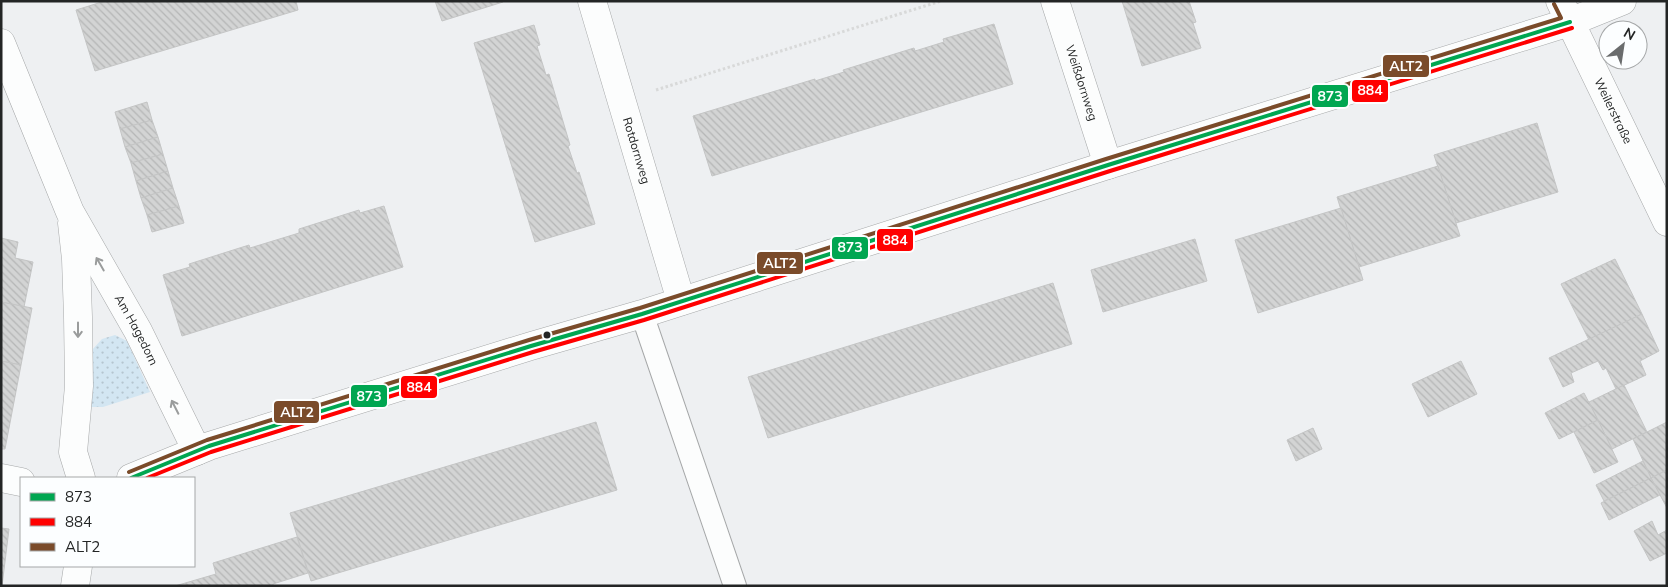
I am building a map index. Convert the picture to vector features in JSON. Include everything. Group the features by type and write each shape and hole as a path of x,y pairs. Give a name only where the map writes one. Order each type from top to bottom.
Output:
{"street":[{"name":"Rotdornweg","path":"592,1 680,302"},
{"name":"Weißdornweg","path":"1055,1 1108,165"},
{"path":"133,477 198,451 522,349 642,314 1108,165 1565,12 1622,1"},
{"name":"Weilerstraße","path":"1565,12 1667,222"},
{"name":"Am Hagedorn","path":"1,43 70,212 138,331 198,451"},
{"name":"Am Hagedorn","path":"70,212 76,259 78,316 78,386 72,452 81,477"},
{"path":"1,478 20,482"},
{"path":"75,586 78,567"}],"lane":[{"path":"642,314 735,586"}],"path":[{"path":"622,101 942,1"}],"shaded area":[{"path":"115,335 127,341 150,392 103,407 88,407 92,350 102,339"}],"building":[{"path":"105,1 296,1 298,10 95,71 76,10"},
{"path":"435,1 503,1 503,2 442,21"},
{"path":"1122,1 1189,1 1196,22 1193,23 1201,48 1142,66"},
{"path":"994,24 1013,84 712,176 693,116 815,79 815,81 844,72 843,70 914,48 915,51 944,42 943,39"},
{"path":"534,25 540,45 537,46 546,75 549,74 570,145 568,146 577,173 579,172 595,224 535,242 474,43"},
{"path":"147,102 152,120 120,129 115,112"},
{"path":"152,120 158,137 125,147 120,129"},
{"path":"1537,123 1558,192 1456,223 1434,155"},
{"path":"158,137 163,154 131,163 125,147"},
{"path":"163,154 168,171 136,181 131,163"},
{"path":"1438,166 1460,236 1359,267 1337,197"},
{"path":"168,171 173,188 141,198 136,181"},
{"path":"173,188 179,206 147,215 141,198"},
{"path":"179,206 184,223 152,232 147,215"},
{"path":"384,206 403,267 182,336 163,275 190,267 189,264 249,245 250,248 299,233 299,229 359,210 360,213"},
{"path":"1341,208 1363,280 1258,313 1235,240"},
{"path":"1,238 18,242 15,258 33,262 24,307 1,302"},
{"path":"1195,239 1207,281 1103,312 1091,270"},
{"path":"1615,259 1642,314 1589,340 1561,284"},
{"path":"1053,283 1072,344 768,438 748,377"},
{"path":"1,302 32,308 21,365 1,361"},
{"path":"1642,314 1659,351 1640,361 1646,375 1616,389 1606,368 1603,370 1598,361 1571,373 1574,382 1563,387 1549,358"},
{"path":"1,361 21,365 5,449 1,449"},
{"path":"1461,361 1477,394 1428,417 1412,384"},
{"path":"1624,385 1647,432 1612,449 1589,402"},
{"path":"1584,393 1598,420 1559,439 1545,413"},
{"path":"1598,420 1618,462 1594,473 1574,432"},
{"path":"596,422 617,490 311,581 290,513"},
{"path":"1667,422 1667,470 1651,478 1633,439"},
{"path":"1313,428 1322,449 1296,461 1287,440"},
{"path":"1643,461 1651,478 1604,501 1596,485"},
{"path":"1667,470 1667,508 1651,478"},
{"path":"1651,478 1660,495 1609,520 1601,503"},
{"path":"1652,521 1658,535 1667,530 1667,553 1650,561 1634,531"},
{"path":"1,528 9,529 2,586 1,586"},
{"path":"297,537 308,573 273,584 273,586 175,586 216,574 213,563"}],"transit line":[{"name":"ALT2","path":"129,472 207,440 529,340 640,308 1106,159 1561,18 1554,4"},
{"name":"873","path":"133,477 209,446 531,346 642,314 1108,165 1570,22"},
{"name":"884","path":"149,477 211,452 533,352 644,320 1110,171 1572,28"}]}
